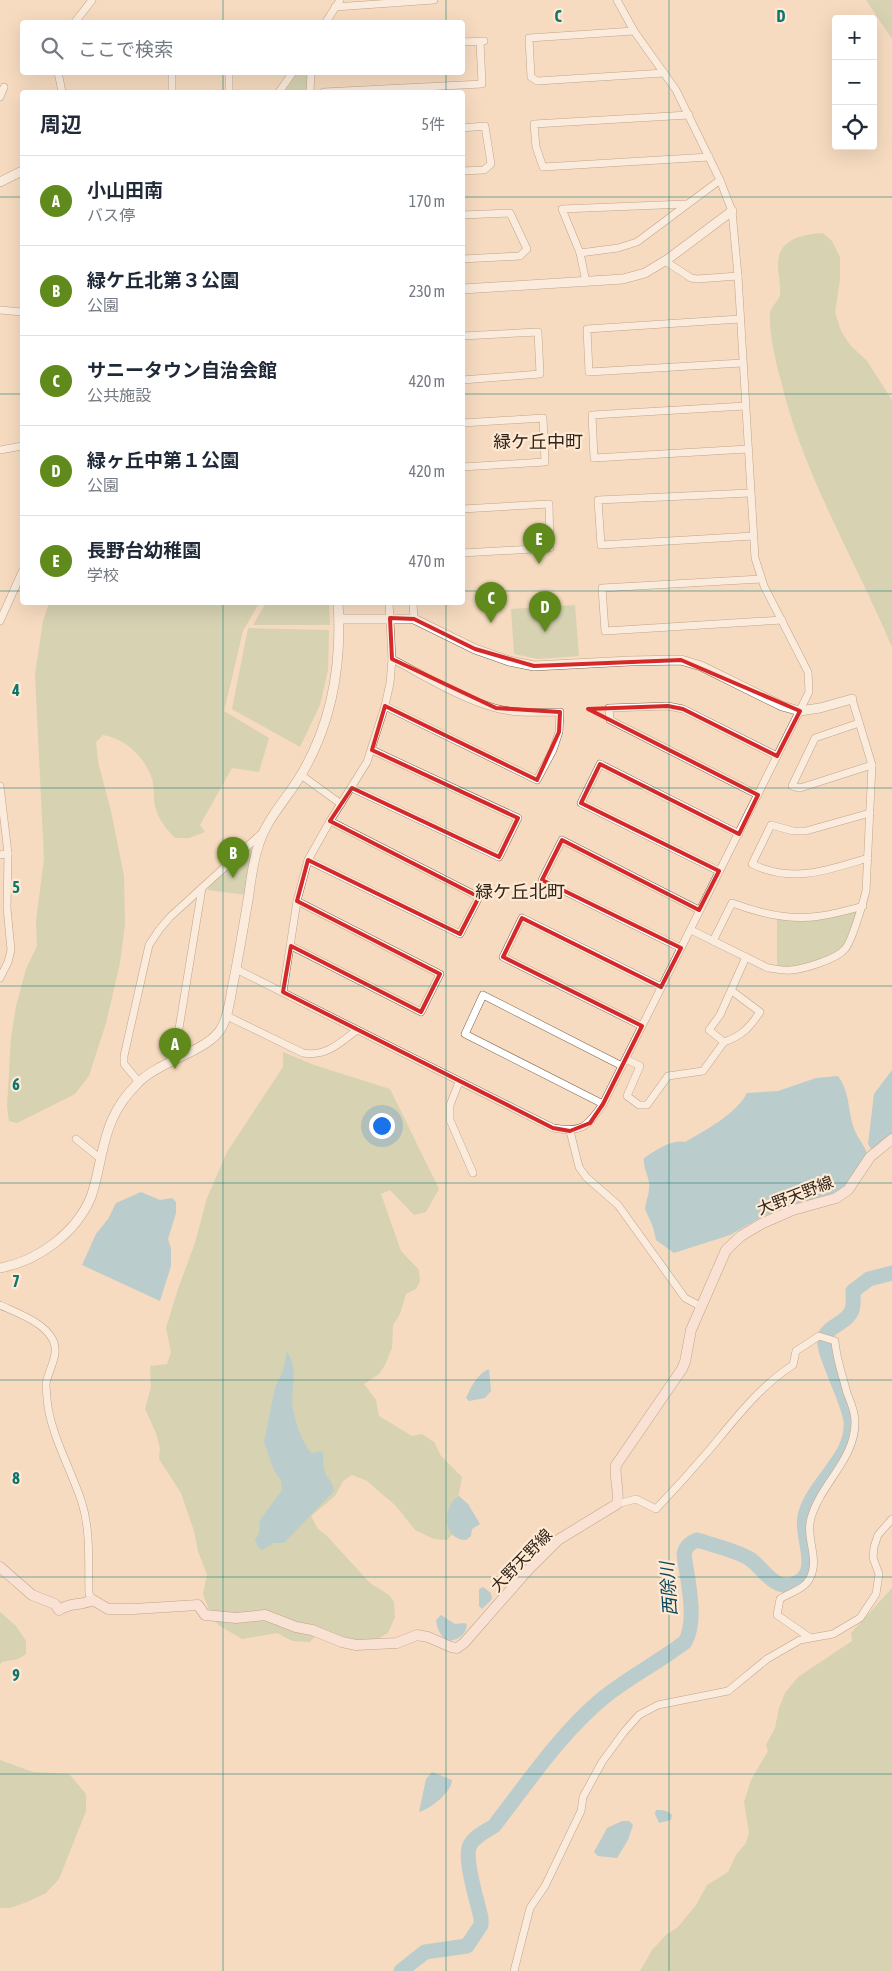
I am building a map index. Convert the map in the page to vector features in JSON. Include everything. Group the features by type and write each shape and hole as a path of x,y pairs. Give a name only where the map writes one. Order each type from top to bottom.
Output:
{"main road":[{"name":"大野天野線","path":"92,1600 108,1609 198,1605 205,1615 218,1617 236,1618 265,1615 296,1627 312,1630 342,1642 356,1645 397,1643 417,1635 457,1648 464,1643 528,1570 558,1540 617,1504 619,1494 615,1474 616,1465 682,1369 691,1330 726,1250 741,1236 761,1224 793,1210 836,1198 848,1190 870,1157 892,1139"},
{"path":"0,1568 32,1595 55,1604 59,1610 68,1604 87,1603 92,1600"}],"street":[{"path":"77,20 92,0"},
{"path":"327,20 340,0"},
{"path":"335,7 434,0"},
{"path":"236,970 554,1128 570,1131 590,1122 603,1104 809,692 808,672 761,579 755,558 738,276 732,212 720,180 676,90 634,31 617,0"},
{"path":"634,31 529,38 531,77 537,80 664,73"},
{"path":"364,90 482,84 482,41 465,42"},
{"path":"59,75 62,90"},
{"path":"172,75 172,90"},
{"path":"229,75 229,90"},
{"path":"280,90 291,75"},
{"path":"310,90 311,75"},
{"path":"0,97 4,87"},
{"path":"689,114 534,124 536,147 543,167 709,157"},
{"path":"465,128 485,126 491,164 484,170 465,171"},
{"path":"0,182 20,172"},
{"path":"580,253 618,248 637,242 720,180"},
{"path":"586,282 580,253 562,208 686,204"},
{"path":"465,289 623,279 645,273 665,261 732,212"},
{"path":"465,215 510,213 527,249 520,256 465,259"},
{"path":"665,261 691,278 738,276"},
{"path":"0,310 20,312"},
{"path":"740,319 587,329 589,372 742,363"},
{"path":"465,336 538,332 540,374 465,380"},
{"path":"745,406 592,415 594,458 748,449"},
{"path":"465,423 543,418 545,462 465,467"},
{"path":"0,450 20,446"},
{"path":"750,493 598,500 601,545 753,536"},
{"path":"465,509 549,504 550,548 465,553"},
{"path":"0,621 20,576"},
{"path":"761,579 602,588 605,631 782,620"},
{"path":"0,1268 19,1263 51,1246 65,1234 85,1208 90,1198 112,1120 121,1104 139,1082 174,1059 210,1041 221,1029 227,1016 257,848 270,820 301,775 324,726 337,677 338,605"},
{"path":"283,992 298,901 308,860 367,762 385,706 390,683 392,658 389,605"},
{"path":"413,605 414,619"},
{"path":"339,620 414,619 475,650 509,661 534,666 630,660 681,660 701,666 782,706 800,711 820,708 852,699 872,765 866,891 863,906 846,949 837,956 790,970 768,968 690,930"},
{"path":"385,706 537,780 560,732 560,712 525,712 496,708 471,699 392,658"},
{"path":"758,795 610,720 609,708 668,706 683,709 777,756"},
{"path":"859,723 814,738 792,786 800,788 872,765"},
{"path":"352,788 500,857 518,818 372,750"},
{"path":"719,871 581,803 600,764 739,834"},
{"path":"301,775 341,804"},
{"path":"0,786 8,853 7,908 11,950 8,962 0,978"},
{"path":"868,858 819,873 796,874 774,872 752,864 771,825 793,831 806,831 870,813"},
{"path":"308,860 460,934 479,897 330,821"},
{"path":"139,1082 124,1064 124,1056 149,945 170,917 264,831"},
{"path":"682,948 542,880 562,840 699,910"},
{"path":"0,855 8,853"},
{"path":"174,1059 202,887"},
{"path":"291,946 421,1012 440,974 298,901"},
{"path":"713,941 732,903 770,915 800,918 819,917 863,906"},
{"path":"642,1026 504,957 522,918 661,987"},
{"path":"724,1042 709,1030 720,1015 746,957"},
{"path":"603,1104 465,1034 484,995 624,1062 640,1066 627,1096 639,1105 647,1105 668,1076 703,1070 724,1042 735,1038 747,1030 760,1012 732,990"},
{"path":"227,1016 303,1053 312,1055 329,1050 357,1030"},
{"path":"460,1082 450,1105 450,1120 473,1173"},
{"path":"570,1131 579,1166 586,1177 618,1205 685,1298 702,1307"},
{"path":"76,1139 101,1159"},
{"path":"0,1305 31,1320 46,1331 55,1347 54,1359 46,1384 47,1401 60,1447 82,1502 87,1521 89,1594 92,1600"},
{"path":"617,1504 636,1499 656,1509 689,1474 743,1409 793,1365 796,1351 819,1336 834,1341 848,1396 853,1406 855,1424 852,1446 823,1492 811,1517 809,1530 815,1560 809,1580 799,1589 780,1599 777,1610 777,1615 809,1637"},
{"path":"514,1971 530,1908 545,1886 582,1811 583,1797 602,1762 624,1732 639,1715 658,1705 728,1691 767,1659 800,1640 833,1634 860,1618 876,1594 879,1574 873,1558 878,1534 892,1519"}],"highlighted area":[{"path":"390,618 414,619 475,649 534,666 681,660 800,711 777,756 683,709 668,706 588,709 758,795 739,834 600,764 581,803 719,871 699,910 562,840 542,880 681,948 661,987 522,918 503,957 642,1026 603,1104 590,1123 570,1131 553,1128 283,992 291,946 421,1012 440,974 297,901 308,860 460,934 479,897 330,821 352,788 499,857 518,818 372,750 385,706 537,780 559,732 560,712 496,708 392,659"}],"green space":[{"path":"866,0 892,0 892,39 877,15"},
{"path":"296,75 309,75 308,90 285,90"},
{"path":"823,233 832,241 840,257 840,280 835,312 841,331 850,345 867,361 892,400 892,647 801,447 778,370 770,328 770,313 780,296 778,261 782,250 797,238"},
{"path":"48,605 258,605 243,631 224,711 269,738 259,772 232,768 200,825 205,832 189,838 175,838 163,824 155,806 153,782 149,771 134,750 119,740 103,735 96,742 98,762 111,811 124,876 125,924 120,963 106,1023 89,1076 75,1094 17,1123 9,1121 7,1107 11,1038 16,1006 26,969 37,946 36,921 44,859 35,674 43,621"},
{"path":"265,605 329,605 330,625 253,625"},
{"path":"575,605 579,656 538,659 514,654 511,609"},
{"path":"248,628 329,630 328,670 320,705 300,747 232,709"},
{"path":"247,849 254,850 246,895 208,890 209,885"},
{"path":"860,908 849,940 838,953 813,964 777,968 777,916 799,919"},
{"path":"283,1052 314,1065 390,1089 439,1189 426,1212 414,1215 390,1190 381,1194 401,1251 419,1270 420,1281 416,1289 406,1294 400,1314 393,1325 392,1348 385,1365 379,1374 364,1384 376,1400 379,1416 412,1436 422,1434 434,1442 441,1456 462,1477 459,1494 448,1514 453,1534 447,1540 434,1539 415,1530 396,1506 367,1481 352,1475 343,1481 335,1496 311,1516 318,1529 327,1536 370,1583 389,1595 394,1602 395,1617 388,1633 374,1641 352,1641 316,1635 310,1642 292,1641 277,1633 242,1639 220,1626 212,1618 203,1594 207,1575 198,1551 194,1531 181,1493 159,1459 160,1448 156,1433 145,1409 151,1387 150,1366 167,1364 171,1352 166,1328 195,1243 207,1198 227,1152 283,1067"},
{"path":"892,1588 892,1971 640,1971 652,1950 666,1935 678,1927 696,1905 707,1885 728,1872 736,1855 746,1843 749,1832 744,1802 751,1780 768,1751 766,1745 775,1728 779,1708 785,1693 798,1677 852,1641 851,1633"},
{"path":"0,1612 16,1626 26,1641 26,1654 18,1659 2,1662 0,1665"},
{"path":"0,1760 33,1772 69,1774 86,1794 86,1811 59,1879 46,1893 10,1908 0,1908"}],"water":[{"path":"892,1070 892,1133 872,1150 868,1144 874,1094"},
{"path":"838,1076 845,1089 853,1126 867,1154 843,1188 829,1196 763,1216 730,1235 674,1253 656,1240 653,1227 645,1209 649,1187 644,1158 674,1142 685,1142 711,1127 736,1108 747,1093 778,1091 816,1078"},
{"path":"141,1192 160,1200 172,1198 176,1202 176,1213 168,1239 171,1248 171,1266 160,1301 82,1265 96,1234 108,1219 116,1203"},
{"path":"287,1351 293,1369 292,1406 298,1428 308,1449 312,1453 322,1451 325,1471 334,1491 284,1543 274,1543 262,1550 258,1547 255,1540 259,1533 260,1520 282,1490 281,1481 274,1470 264,1442 275,1388 283,1370"},
{"path":"489,1369 491,1391 485,1398 469,1401 466,1398 472,1385 481,1374"},
{"path":"459,1496 468,1504 480,1524 472,1529 471,1536 466,1540 452,1534 447,1521 447,1514 453,1500"},
{"path":"483,1587 491,1593 492,1599 482,1609 479,1606 479,1589"},
{"path":"441,1615 455,1624 465,1623 467,1625 463,1635 454,1640 447,1641 437,1626 436,1620"},
{"path":"432,1772 452,1780 451,1785 440,1799 419,1812 426,1779"},
{"path":"656,1810 668,1812 672,1815 671,1820 659,1823 655,1814"},
{"path":"622,1821 629,1821 633,1825 628,1840 617,1858 598,1856 594,1852 607,1828"}],"waterway":[{"name":"西除川","path":"401,1971 425,1952 467,1946 481,1925 468,1860 468,1851 472,1842 494,1826 559,1742 587,1712 613,1690 685,1642 689,1633 691,1611 684,1554 692,1542 697,1540 725,1548 750,1559 775,1582 787,1585 794,1584 803,1579 809,1564 804,1525 805,1516 816,1492 840,1459 850,1435 851,1422 849,1413 827,1352 825,1336 850,1314 853,1306 853,1291 869,1279 892,1273"}],"place":[{"name":"長野台幼稚園","path":"539,564"},
{"name":"サニータウン自治会館","path":"491,623"},
{"name":"緑ヶ丘中第１公園","path":"545,632"},
{"name":"緑ケ丘北第３公園","path":"233,878"},
{"name":"小山田南","path":"175,1069"}],"district":[{"name":"緑ケ丘中町","path":"538,442"},
{"name":"緑ケ丘北町","path":"520,892"}]}
